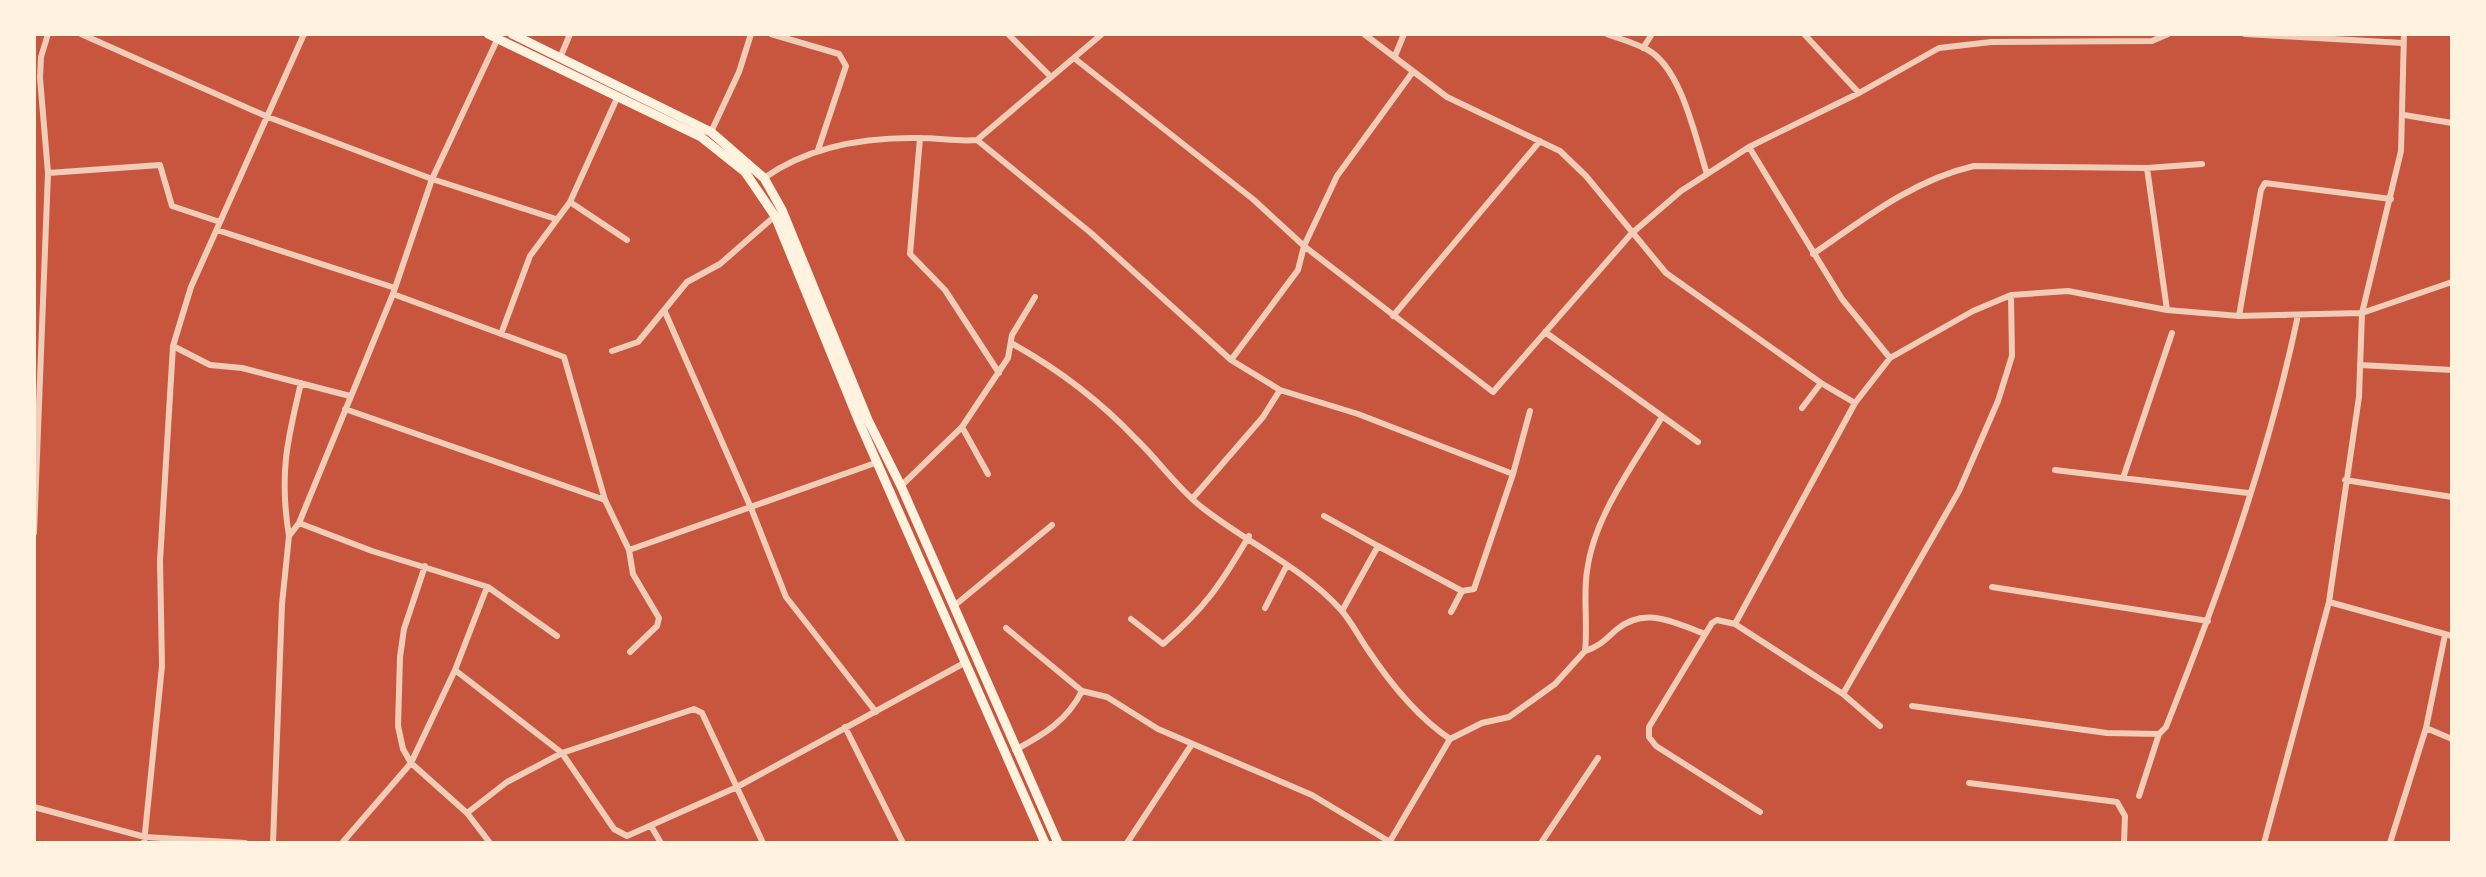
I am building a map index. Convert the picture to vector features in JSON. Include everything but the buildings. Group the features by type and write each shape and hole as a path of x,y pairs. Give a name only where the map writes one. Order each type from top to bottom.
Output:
{"main road":[{"path":"512,34 711,132 764,178 782,210 868,420 954,606 971,660 1045,843"},
{"path":"493,36 716,146 755,182 775,216 878,462 1058,843"}],"street":[{"path":"34,533 36,365 48,173 40,78 41,57 48,34"},
{"path":"81,34 268,117 432,179 556,219"},
{"path":"144,840 162,666 160,561 173,346 191,287 304,34"},
{"path":"560,58 570,34"},
{"path":"711,132 751,34"},
{"path":"771,34 839,54 844,59 846,66 818,150"},
{"path":"1008,34 1051,77"},
{"path":"977,140 1102,34"},
{"path":"1364,34 1447,97 1540,141 1572,160 1666,273 1821,383 1855,403"},
{"path":"1395,56 1404,34"},
{"path":"1607,34 1643,48 1662,63 1680,91 1707,174"},
{"path":"1643,48 1652,34"},
{"path":"1804,34 1859,93"},
{"path":"1074,58 1254,200 1304,246 1493,392 1631,234 1707,174 1749,147 1859,93 1939,48 1957,45 2152,41 2168,34"},
{"path":"2245,34 2403,43"},
{"path":"2264,843 2329,602 2358,410 2362,313 2391,199 2404,115 2404,34"},
{"path":"289,536 299,523 394,291 432,179 493,36"},
{"path":"1231,360 1298,270 1304,246 1337,176 1412,73"},
{"path":"501,334 530,256 570,202 618,96"},
{"path":"2404,115 2452,123"},
{"path":"920,138 910,254 945,290 999,373"},
{"path":"764,178 786,163 818,150 920,138 977,140 1091,233 1231,360 1280,390 1358,414 1513,474"},
{"path":"1393,316 1540,141"},
{"path":"1749,147 1842,299 1890,358"},
{"path":"1813,254 1892,200 1947,172 1974,166 2147,168 2202,164"},
{"path":"48,173 160,165 172,206 564,357 605,500 629,550 633,574 660,622 630,652"},
{"path":"2147,168 2167,310"},
{"path":"2239,316 2261,190 2265,183 2391,199"},
{"path":"570,202 627,240"},
{"path":"612,351 638,342 687,282 720,264 775,216"},
{"path":"1735,624 1855,403 1890,358 1973,311 2011,295 2068,291 2167,310 2239,316 2362,313 2452,282"},
{"path":"1843,694 1959,491 1998,401 2012,356 2011,295"},
{"path":"901,486 962,427 999,373 1019,321 1035,297"},
{"path":"665,312 751,508 786,597 876,712"},
{"path":"2139,796 2159,734 2166,727 2208,621 2286,372 2298,315"},
{"path":"1545,332 1698,442"},
{"path":"2123,478 2172,333"},
{"path":"1011,343 1056,368 1098,403 1192,499 1218,520 1249,536 1342,611 1400,694 1431,726 1450,739"},
{"path":"173,346 210,365 242,368 350,396"},
{"path":"2360,365 2452,370"},
{"path":"273,843 281,619 289,536 283,478 287,441 301,383"},
{"path":"1802,408 1821,383"},
{"path":"1192,499 1242,443 1280,390"},
{"path":"345,409 605,500"},
{"path":"1324,516 1462,591 1474,589 1513,474 1530,411"},
{"path":"1585,651 1587,569 1593,550 1614,498 1662,417"},
{"path":"962,427 988,474"},
{"path":"629,550 878,462"},
{"path":"2055,470 2248,493"},
{"path":"2345,480 2452,497"},
{"path":"299,523 372,551 487,587 557,636"},
{"path":"954,606 1052,525"},
{"path":"1131,619 1163,644 1197,615 1218,590 1249,536"},
{"path":"1342,611 1378,546"},
{"path":"425,566 404,629 400,657 398,726 403,749 411,763 467,813 490,843"},
{"path":"1265,608 1286,567"},
{"path":"342,843 411,763 455,670 487,587"},
{"path":"1992,587 2208,621"},
{"path":"1451,612 1462,591"},
{"path":"2329,602 2448,636 2426,728 2390,843"},
{"path":"1006,628 1082,691 1107,697 1135,717 1323,801 1390,842 1450,739 1482,723 1509,717 1555,684 1585,651 1596,648 1627,621 1652,615 1705,634"},
{"path":"1760,812 1656,746 1649,737 1649,727 1705,634 1717,620 1735,624 1843,694 1880,726"},
{"path":"455,670 562,753 614,829 627,836 737,787 971,660"},
{"path":"1015,750 1047,732 1073,710 1082,691"},
{"path":"1912,706 2107,733 2159,734"},
{"path":"467,813 507,782 562,753 694,709 702,713 763,843"},
{"path":"845,727 903,843"},
{"path":"2426,728 2452,739"},
{"path":"1127,843 1192,744"},
{"path":"1541,843 1598,758"},
{"path":"1969,783 2117,802 2125,816 2124,843"},
{"path":"34,807 144,840 245,843"},
{"path":"651,826 661,843"}]}
